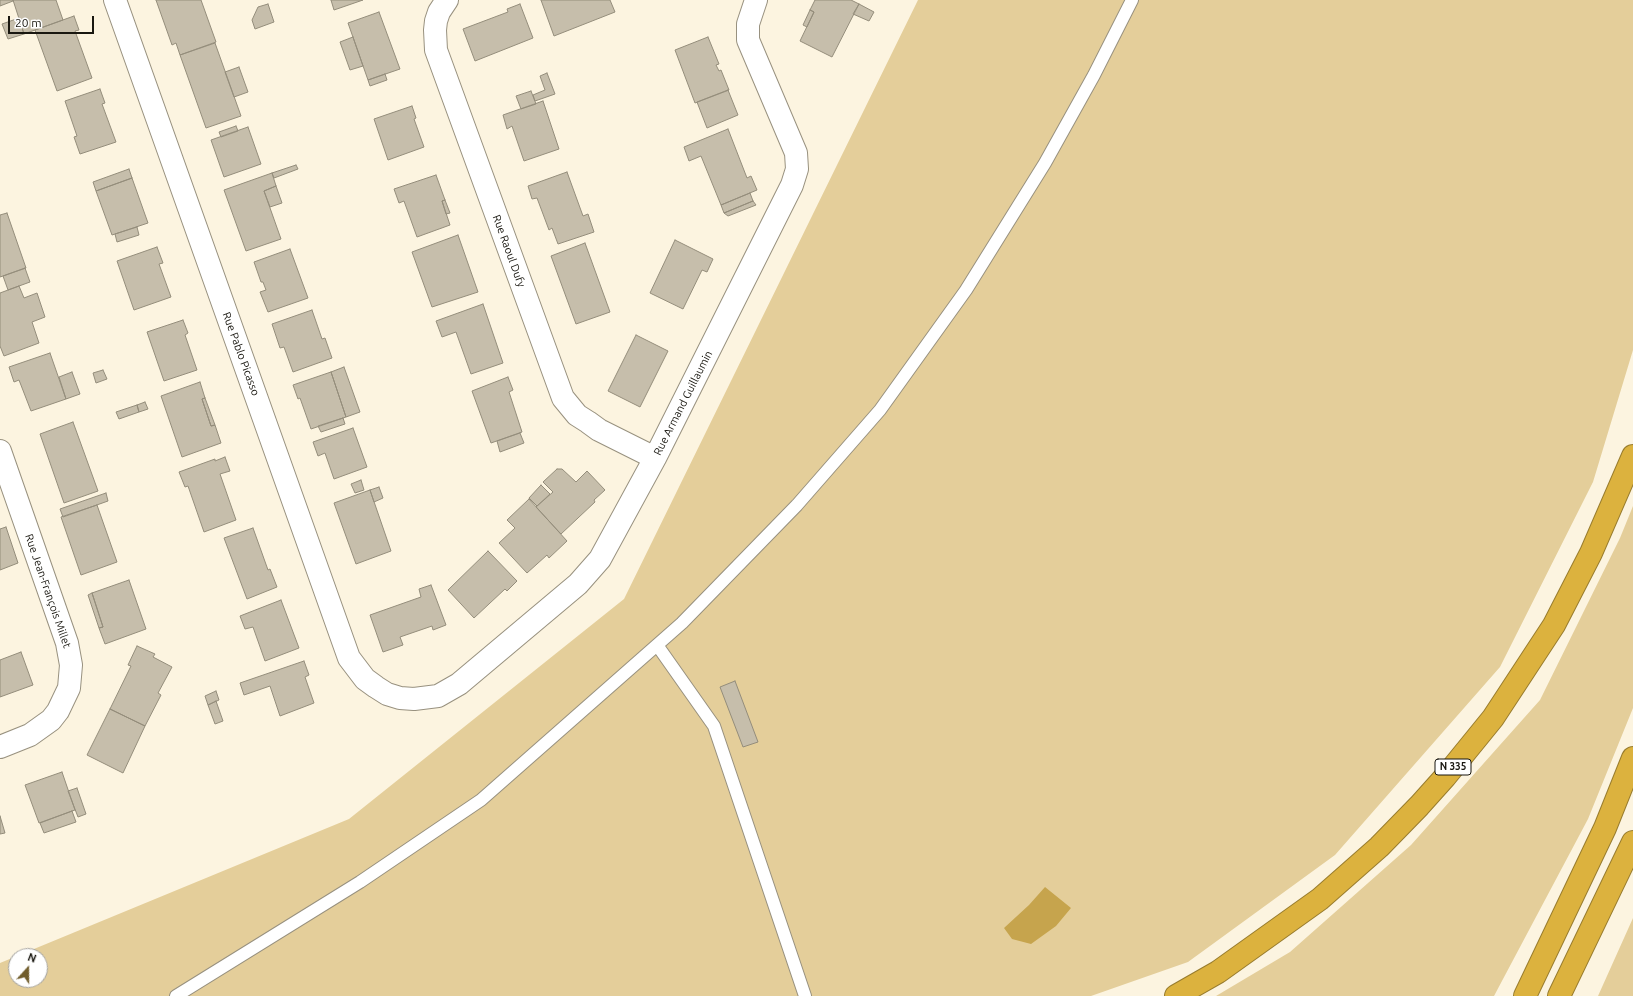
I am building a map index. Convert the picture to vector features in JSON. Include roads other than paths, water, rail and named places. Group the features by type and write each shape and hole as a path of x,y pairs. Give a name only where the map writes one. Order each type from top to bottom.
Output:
{"highway":[{"name":"N 335","path":"1176,996 1224,968 1320,898 1391,835 1419,806 1449,771 1493,718 1554,625 1591,553 1633,456"},
{"path":"1525,996 1605,828 1633,758"},
{"path":"1559,996 1633,842"}],"street":[{"name":"Rue Pablo Picasso","path":"115,0 349,658 365,679 387,694"},
{"name":"Rue Raoul Dufy","path":"447,0 439,12 436,21 436,50 563,398 577,415 594,426 655,458"},
{"name":"Rue Armand Guillaumin","path":"387,694 400,698 414,699 438,696 448,692 578,584 600,559 655,458 792,185 797,169 796,153 748,40 748,24 756,0"},
{"name":"Rue Jean-François Millet","path":"0,450 7,492 67,643 71,665 69,688 58,711 51,720 30,735 0,747"}],"lane":[{"path":"176,996 360,882 481,800 682,623 797,505 880,410 966,290 1045,163 1094,75 1132,0"},
{"path":"657,645 714,726 805,996"}]}
